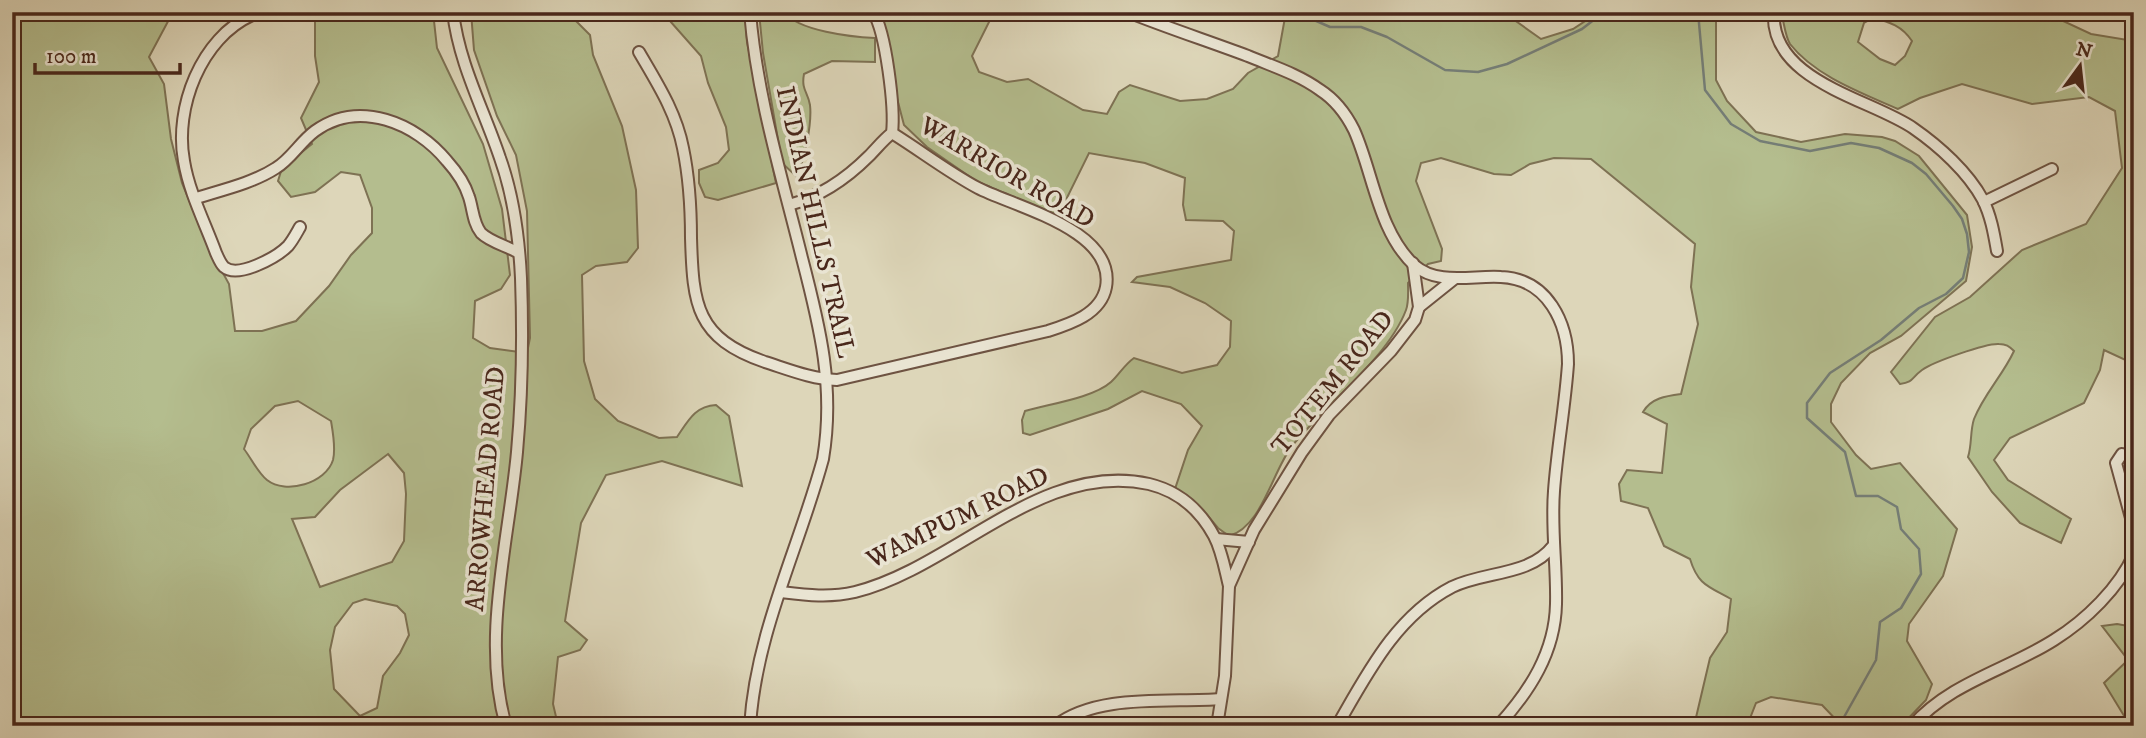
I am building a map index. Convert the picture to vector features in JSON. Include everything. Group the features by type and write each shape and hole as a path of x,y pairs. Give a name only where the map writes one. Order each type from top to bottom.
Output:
{"street":[{"name":"ARROWHEAD ROAD","path":"453,12 460,47 500,157 512,195 517,223 521,278 517,451 496,640 496,677 506,726"},
{"name":"INDIAN HILLS TRAIL","path":"750,12 764,107 814,306 827,379 827,436 823,459 781,592 768,624 756,671 750,726"},
{"name":"WARRIOR ROAD","path":"789,205 836,183 862,163 892,133 893,116 882,32 873,12"},
{"path":"1128,12 1281,69 1321,90 1333,100 1354,130 1384,216 1413,263 1434,275 1454,279 1503,277 1522,282 1544,296 1561,319 1568,349 1568,364 1554,484 1554,628 1538,673 1522,698 1498,726"},
{"path":"1774,12 1774,29 1780,42 1798,64 1838,93 1899,119 1921,134 1961,171 1984,202 1997,251"},
{"path":"252,15 232,25 218,39 200,70 183,123 183,158 220,263 230,270 241,271 277,255 293,240 300,227"},
{"path":"639,52 673,113 682,145 688,186 694,293 702,315 717,336 738,351 809,377 827,379"},
{"path":"196,198 260,177 276,168 326,124 351,117 376,117 415,131 436,148 462,182 477,227 487,238 519,253"},
{"name":"WARRIOR ROAD","path":"827,379 837,380 1070,324 1092,310 1106,287 1106,275 1100,259 1078,233 980,189 892,133"},
{"path":"1984,202 2052,169"},
{"name":"TOTEM ROAD","path":"1217,726 1228,634 1229,586 1249,542 1302,452 1329,415 1403,338 1415,320 1419,307 1413,263"},
{"name":"TOTEM ROAD","path":"1419,307 1454,279"},
{"path":"2134,457 2122,454 2116,463 2134,529"},
{"name":"WAMPUM ROAD","path":"781,592 822,596 857,592 927,562 1032,502 1060,491 1104,482 1142,483 1170,492 1199,514 1216,539 1229,586"},
{"path":"1216,539 1249,542"},
{"path":"1337,726 1386,646 1422,607 1443,592 1466,581 1532,565 1542,559 1553,546"},
{"path":"1912,726 1942,699 1971,681 2054,640 2077,624 2116,584 2134,554"},
{"path":"1532,565 1547,570 1556,579"},
{"path":"1055,726 1077,713 1107,705 1221,699"}],"green space":[{"path":"12,12 173,12 149,57 164,84 171,139 182,183 207,244 229,284 235,331 262,331 296,321 372,233 372,208 360,175 341,172 315,192 291,197 278,181 282,168 312,144 301,118 319,82 315,56 315,12 433,12 437,48 483,144 502,209 510,275 501,289 475,301 473,338 490,348 527,353 530,338 527,211 516,155 497,116 474,50 471,12 544,12 545,16 573,18 590,35 593,55 622,126 636,190 638,248 627,262 596,266 582,275 584,361 595,399 618,421 659,438 677,437 697,411 716,405 729,416 742,486 662,461 606,475 581,523 565,621 587,640 580,650 558,657 553,704 557,721 583,726 12,726","holes":["298,401 331,421 334,455 329,468 314,480 284,486 267,480 244,449 251,429 275,406","388,454 404,473 404,541 392,562 320,587 292,519 315,517 340,490","365,599 397,606 405,614 409,635 383,676 377,708 360,716 334,689 330,650 335,627 353,603"]},
{"path":"662,12 745,12 747,42 776,183 718,200 705,197 699,183 699,170 718,163 729,150 726,127 708,83 701,56"},
{"path":"759,12 784,12 791,19 813,28 875,38 875,62 832,61 804,74 810,121 805,152 796,176 782,163 763,53"},
{"path":"881,12 998,12 993,14 972,56 979,72 1007,82 1028,79 1083,110 1107,114 1119,92 1130,85 1180,101 1207,99 1233,89 1248,73 1278,56 1286,12 1503,12 1541,39 1573,29 1599,12 1714,12 1716,80 1727,101 1756,132 1801,142 1845,134 1882,137 1895,141 1919,156 1967,215 1972,247 1966,281 1901,336 1870,353 1841,383 1831,404 1831,422 1856,455 1871,469 1900,463 1957,529 1943,576 1909,624 1907,641 1932,684 1926,700 1901,726 1842,726 1822,705 1771,697 1756,703 1747,726 1694,726 1710,658 1727,632 1731,599 1700,580 1690,559 1664,546 1648,508 1621,501 1619,484 1627,470 1662,473 1667,424 1643,412 1655,401 1681,394 1698,324 1691,287 1695,244 1591,159 1554,158 1530,164 1511,175 1494,174 1441,158 1421,163 1416,181 1442,249 1441,261 1428,264 1408,283 1407,307 1385,346 1292,446 1258,510 1240,531 1229,536 1175,489 1188,450 1202,426 1181,404 1142,391 1108,409 1030,435 1023,433 1022,420 1025,411 1103,388 1134,358 1182,373 1217,365 1230,347 1231,321 1205,303 1170,287 1132,282 1137,277 1231,260 1234,231 1223,221 1186,220 1183,205 1185,178 1145,163 1089,153 1058,216 976,181 927,147 904,125 893,83"},
{"path":"1781,12 2044,12 2091,34 2134,41 2134,364 2104,350 2100,370 2084,403 2010,438 1994,460 2008,480 2071,519 2061,543 2020,523 1992,492 1968,457 1974,419 2014,351 1999,344 1972,350 1928,367 1910,381 1900,384 1891,372 1935,317 1970,297 2022,250 2086,224 2122,168 2115,111 2089,97 2032,104 1962,84 1920,98 1898,109 1855,90 1812,65 1790,44","holes":["1873,18 1900,28 1912,41 1905,56 1895,65 1880,59 1858,42 1864,23"]},
{"path":"2117,624 2134,627 2134,726 2127,726 2126,719 2104,683 2128,660 2102,626"}],"waterway":[{"path":"1305,12 1305,16 1330,27 1361,27 1387,37 1445,70 1478,72 1507,64 1582,29 1604,12"},
{"path":"1698,12 1705,90 1731,124 1760,141 1810,151 1851,143 1879,148 1912,163 1926,174 1953,206 1962,219 1967,234 1969,252 1963,278 1946,294 1919,308 1881,340 1830,373 1807,403 1807,418 1845,452 1856,496 1878,496 1897,507 1901,529 1919,549 1921,574 1901,608 1880,622 1876,660 1839,726"}]}
